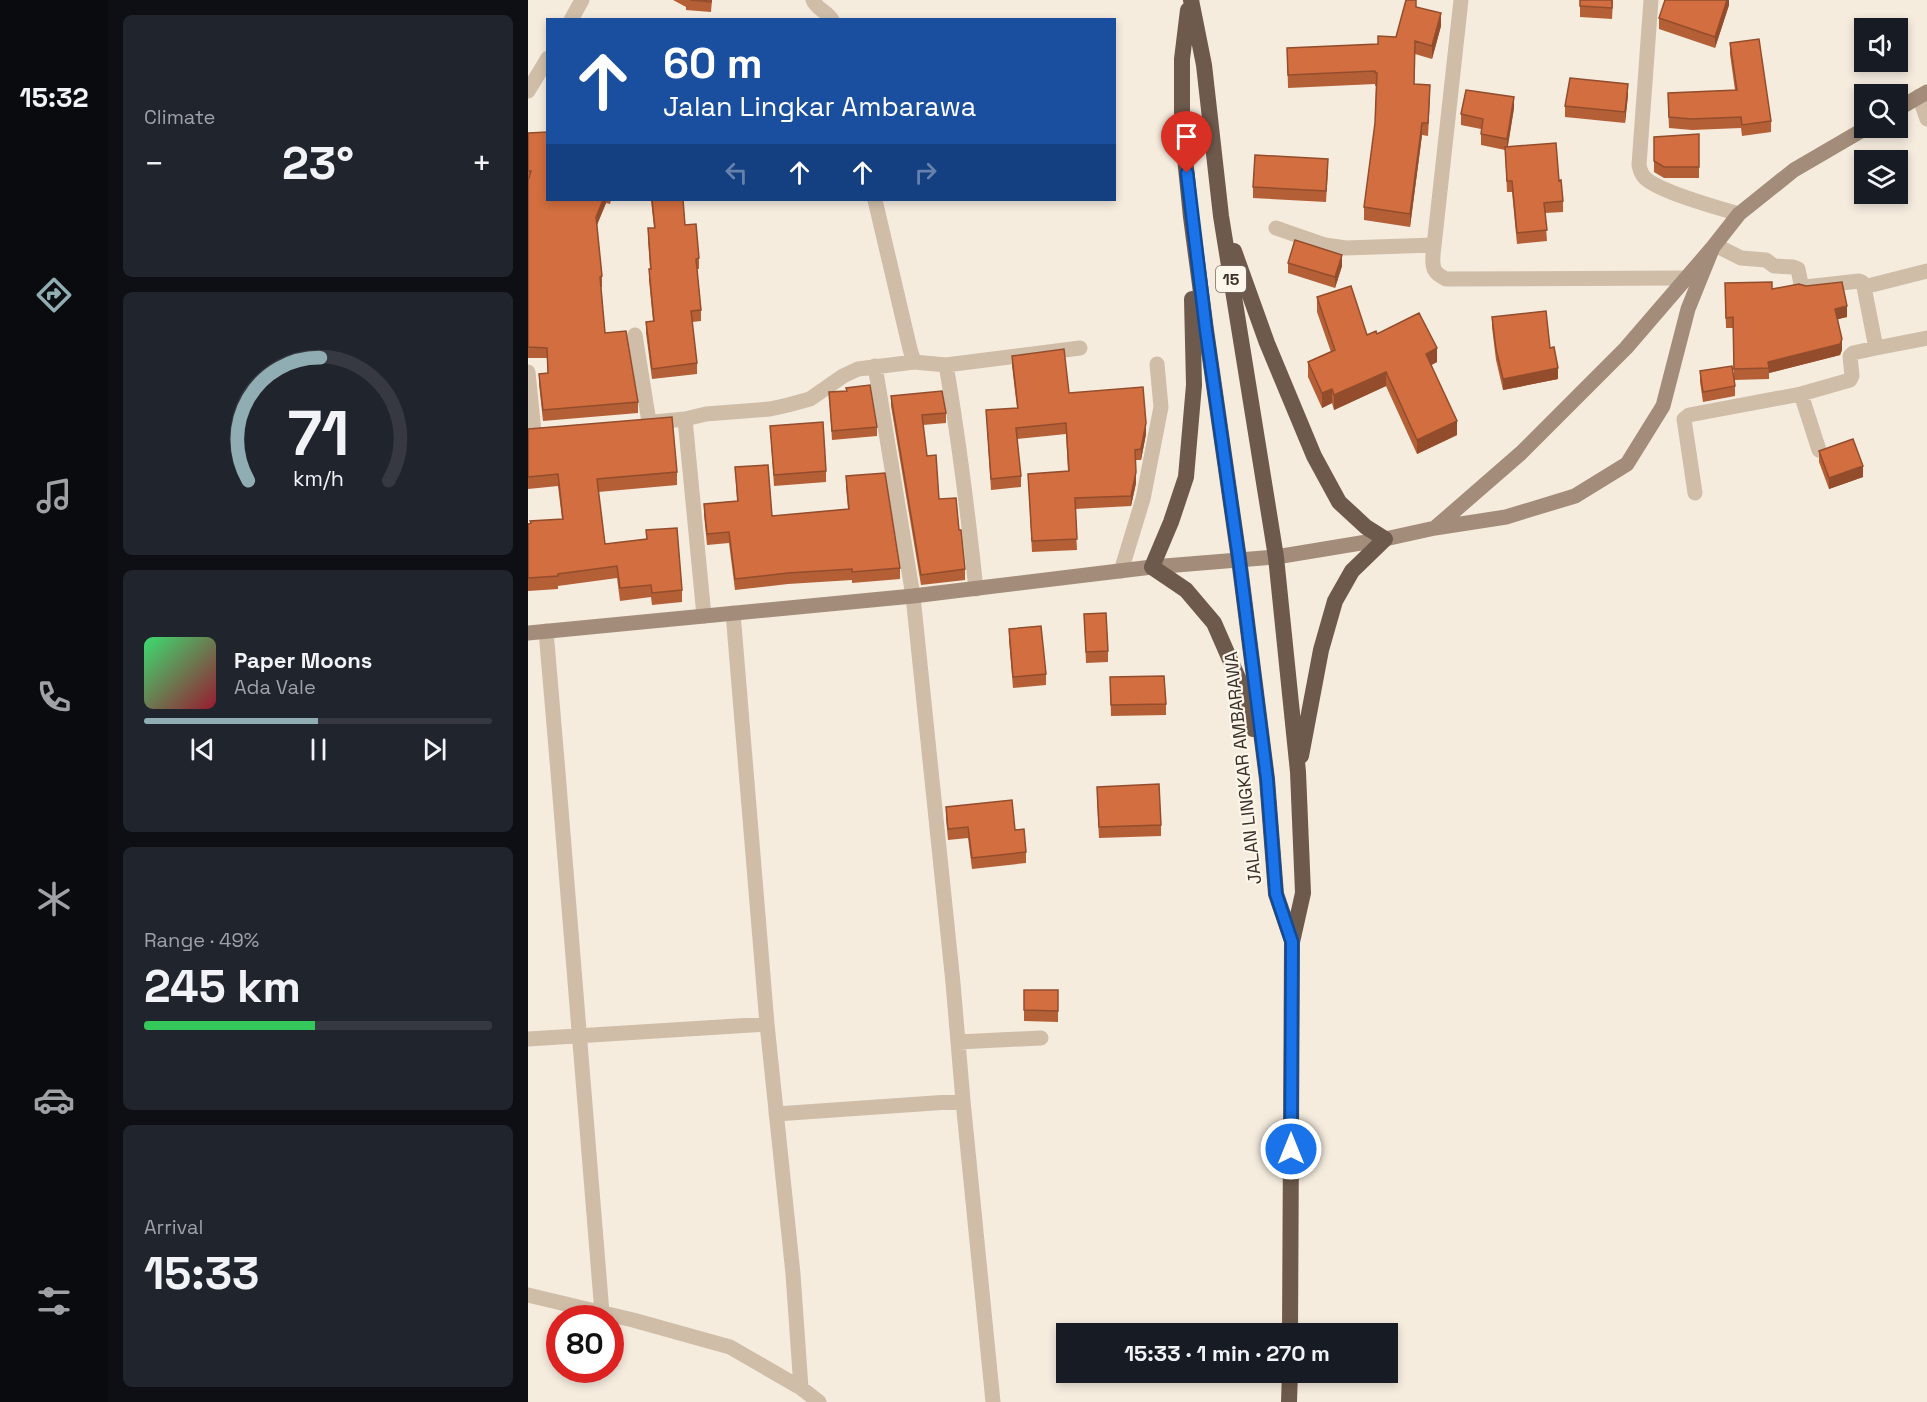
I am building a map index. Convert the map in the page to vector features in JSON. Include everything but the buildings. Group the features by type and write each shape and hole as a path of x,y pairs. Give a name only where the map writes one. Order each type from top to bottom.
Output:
{"highway":[{"name":"JALAN LINGKAR AMBARAWA","path":"1190,0 1204,64 1221,216 1276,556 1298,772 1303,893 1292,942"},
{"name":"JALAN LINGKAR AMBARAWA","path":"1190,0 1182,59 1182,128 1191,217 1267,779 1276,894 1292,942"},
{"path":"1221,216 1268,343 1314,456 1339,502 1366,527 1385,539 1352,571 1335,601 1321,651 1298,772"},
{"path":"1191,217 1194,385 1186,477 1171,522 1152,567 1186,590 1214,623 1238,678 1267,779"},
{"name":"15","path":"1290,1323 1292,942"},
{"path":"1290,1383 1290,1402"}],"main road":[{"path":"1908,103 1923,94"},
{"path":"1435,528 1521,453 1626,348 1739,214 1794,170 1854,135"},
{"path":"528,633 913,596 1152,567 1276,556 1506,517 1575,496 1627,464 1662,406 1688,309 1714,246"}],"street":[{"path":"572,18 582,0"},
{"path":"813,0 831,18"},
{"path":"1461,0 1432,267 1437,274 1446,279 1684,278"},
{"path":"1651,0 1642,110 1640,171 1646,179 1659,186 1739,214"},
{"path":"537,85 546,63"},
{"path":"1923,94 1927,119"},
{"path":"875,201 914,362"},
{"path":"1276,228 1325,245 1346,248 1434,245"},
{"path":"1714,246 1741,258 1766,260 1774,266 1798,269 1801,284 1805,287 1862,282 1876,348"},
{"path":"1864,287 1927,271"},
{"path":"635,335 643,422 685,419 706,414 770,409 788,405 810,399 843,376 858,369 875,366 914,362 946,365 1080,348"},
{"path":"1695,494 1684,419 1689,415 1801,394 1850,380 1852,376 1850,356 1853,353 1927,338"},
{"path":"1121,571 1143,499 1161,407 1157,364"},
{"path":"946,365 957,424 976,589"},
{"path":"875,366 913,596 993,1402"},
{"path":"528,372 536,432"},
{"path":"1801,394 1819,450"},
{"path":"685,419 704,616"},
{"path":"733,613 767,1024 793,1274 801,1388"},
{"path":"546,631 601,1305"},
{"path":"528,1039 767,1024"},
{"path":"958,1042 1041,1038"},
{"path":"776,1114 963,1101"},
{"path":"528,1295 572,1305"},
{"path":"624,1318 730,1347 801,1388 819,1402"}],"route":[{"path":"1187,173 1267,779 1276,894 1292,942 1291,1149"}]}
